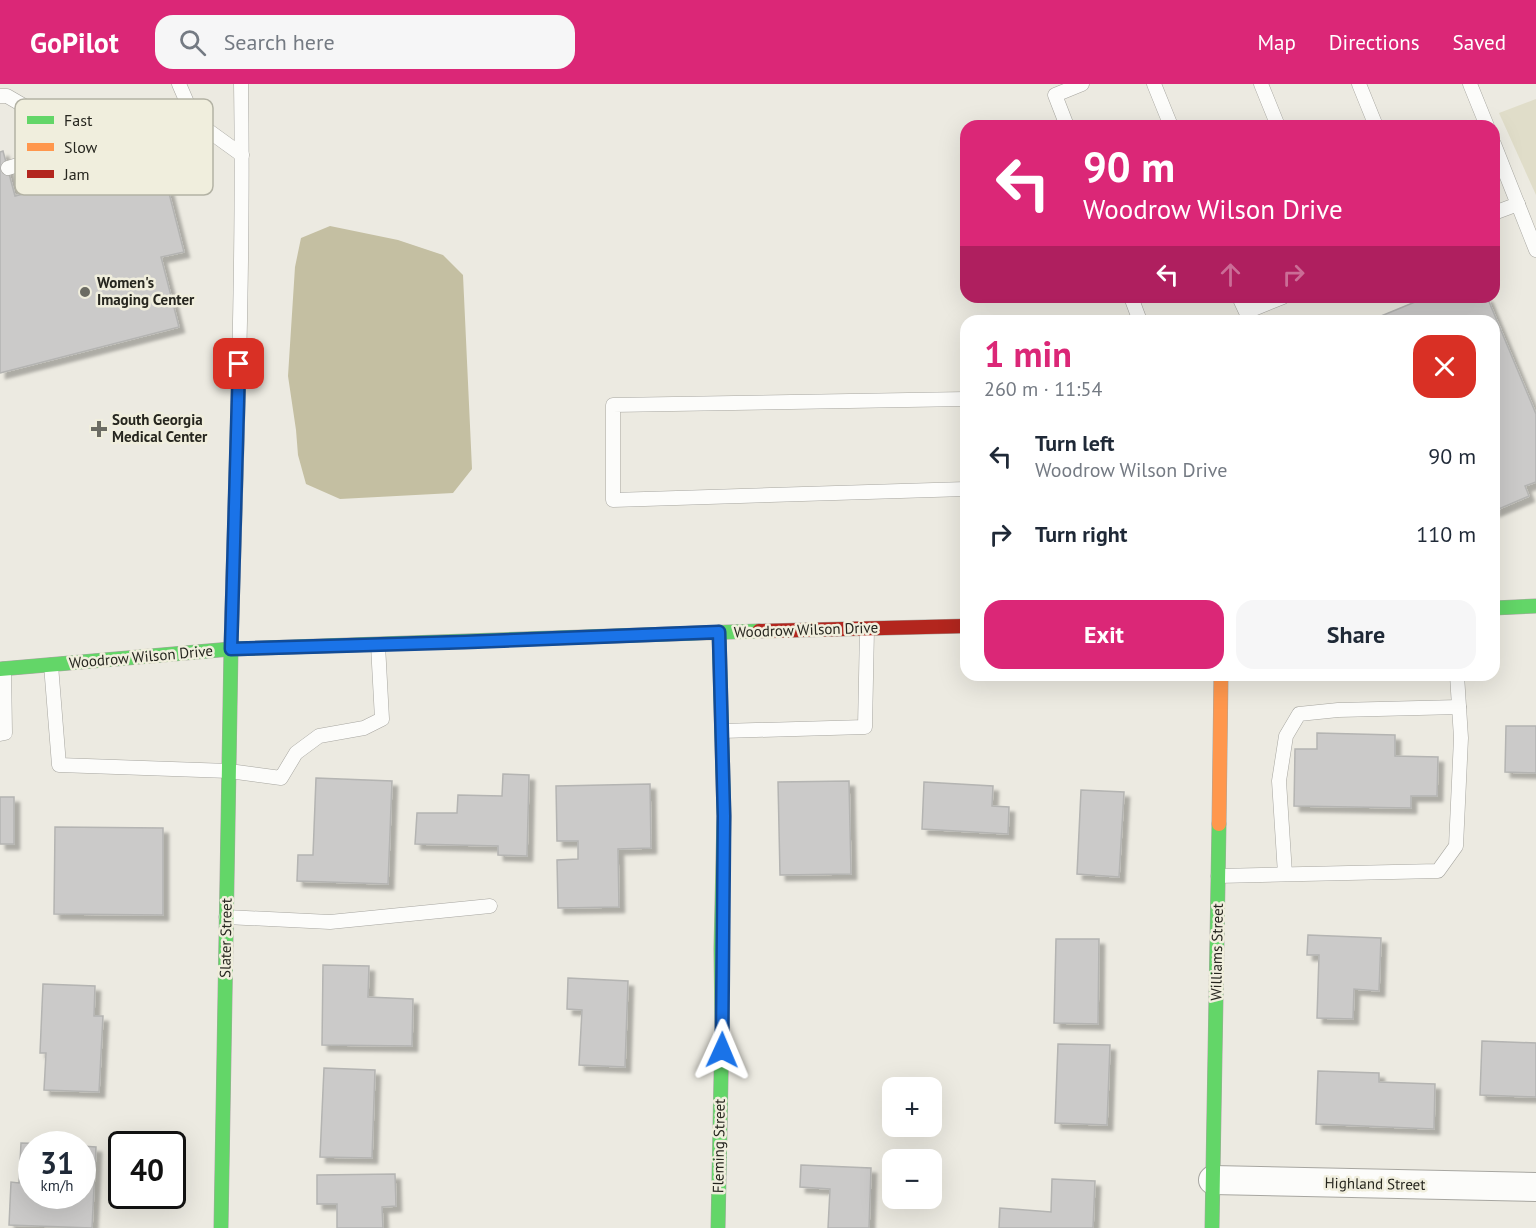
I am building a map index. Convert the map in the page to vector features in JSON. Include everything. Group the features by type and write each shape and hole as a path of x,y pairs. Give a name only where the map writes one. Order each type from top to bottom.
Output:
{"street":[{"path":"1500,608 1536,606"},
{"name":"Woodrow Wilson Drive","path":"2,669 231,649 960,626"},
{"name":"Fleming Street","path":"718,1228 724,816 719,632"},
{"name":"Slater Street","path":"221,1228 231,649"},
{"name":"Williams Street","path":"1212,1228 1221,681"},
{"name":"Highland Street","path":"1214,1180 1536,1187"}],"lane":[{"path":"179,84 185,99"},
{"path":"231,649 239,388 241,84"},
{"path":"1065,120 1055,95 1082,84"},
{"path":"1154,84 1169,120"},
{"path":"1261,84 1276,120"},
{"path":"1359,84 1374,120"},
{"path":"1470,84 1485,120"},
{"path":"213,134 242,155"},
{"path":"1500,159 1536,250"},
{"path":"8,168 15,166"},
{"path":"1500,211 1518,204"},
{"path":"1241,303 1245,312 1268,303"},
{"path":"960,399 613,405 613,500 960,489"},
{"path":"722,731 864,727 867,628"},
{"path":"51,665 59,765 229,771 281,778 296,753 319,736 364,728 382,719 378,645"},
{"path":"0,734 5,733 2,669"},
{"path":"1218,876 1438,871 1456,846 1461,738 1457,681"},
{"path":"1284,874 1279,781 1286,736 1299,714 1338,710 1459,706"},
{"path":"226,917 330,922 490,906"}],"shaded area":[{"path":"1536,99 1536,195 1499,113"},
{"path":"330,226 398,240 443,255 463,275 472,469 453,493 340,499 306,484 298,455 288,376 295,267 301,238"}],"building":[{"name":"Women's Imaging Center","path":"3,151 15,196 170,195 184,252 161,257 179,327 0,373 0,152"},
{"path":"1412,303 1490,303 1495,315 1384,315"},
{"path":"1500,328 1536,414 1536,482 1525,486 1529,496 1500,508"},
{"path":"1506,726 1536,726 1536,773 1505,772"},
{"path":"1317,733 1395,735 1395,756 1438,757 1437,796 1411,796 1411,808 1294,806 1295,749 1317,749"},
{"path":"503,774 529,775 527,856 498,855 498,846 415,844 417,813 457,813 458,795 502,796"},
{"path":"316,778 392,781 388,884 297,881 298,855 313,855"},
{"path":"849,781 851,874 780,875 778,782"},
{"path":"924,782 993,786 992,806 1009,807 1008,834 922,829"},
{"path":"650,784 651,848 618,849 619,907 558,908 557,860 578,859 578,841 557,841 556,786"},
{"path":"1081,790 1124,792 1119,877 1077,874"},
{"path":"0,797 14,797 14,844 0,844"},
{"path":"55,827 163,828 163,915 54,914"},
{"path":"1308,935 1381,938 1379,991 1354,989 1353,1019 1317,1018 1319,955 1307,955"},
{"path":"1056,939 1099,939 1098,1024 1054,1023"},
{"path":"323,965 369,966 368,997 413,999 412,1046 322,1045"},
{"path":"568,978 628,981 625,1067 579,1065 582,1010 567,1009"},
{"path":"43,984 95,986 94,1016 103,1016 99,1092 44,1090 46,1053 40,1053"},
{"path":"1482,1041 1536,1043 1536,1097 1480,1095"},
{"path":"1058,1044 1110,1045 1107,1125 1055,1123"},
{"path":"324,1068 375,1070 372,1158 320,1157"},
{"path":"1318,1071 1379,1073 1379,1082 1435,1084 1434,1129 1316,1124"},
{"path":"801,1165 871,1168 869,1228 828,1228 830,1189 800,1187"},
{"path":"395,1174 396,1206 382,1207 383,1228 337,1228 337,1204 317,1204 317,1175"},
{"path":"1052,1179 1095,1181 1093,1228 999,1228 1000,1208 1051,1212"},
{"path":"11,1182 18,1183 18,1209 93,1209 92,1228 9,1225"}],"traffic: fast":[{"path":"1500,608 1536,606"},
{"path":"0,669 231,649 759,631"},
{"path":"718,1228 724,816 719,632"},
{"path":"221,1228 231,649"},
{"path":"1212,1228 1219,824"}],"traffic: slow":[{"path":"1219,824 1221,681"}],"traffic: jam":[{"path":"759,631 960,626"}],"place":[{"name":"Women's Imaging Center","path":"85,292"},
{"name":"South Georgia Medical Center","path":"99,429"}],"route":[{"path":"239,364 231,649 719,632 724,816 721,949 722,1050"}]}
